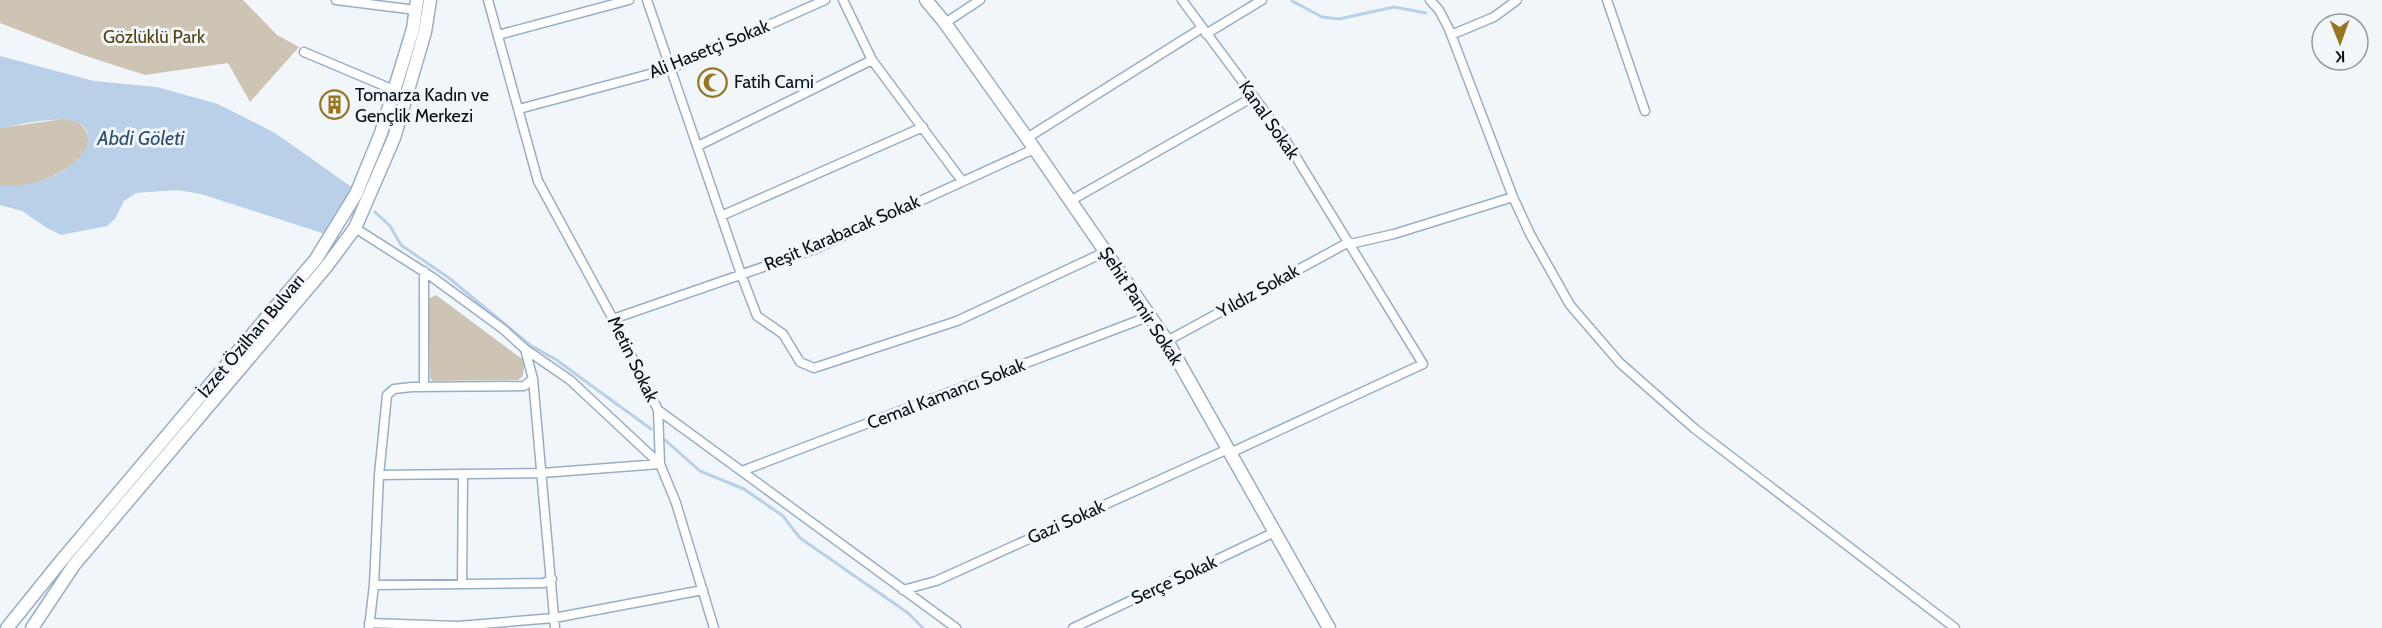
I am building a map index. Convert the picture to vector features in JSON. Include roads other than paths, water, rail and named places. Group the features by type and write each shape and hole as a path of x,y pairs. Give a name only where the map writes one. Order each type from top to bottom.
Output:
{"main road":[{"name":"İzzet Özilhan Bulvarı","path":"32,628 74,565 326,267 356,228 394,138 425,32 430,0"},
{"name":"Şehit Pamir Sokak","path":"926,0 945,23 1030,143 1167,341 1329,628"},
{"name":"İzzet Özilhan Bulvarı","path":"7,628 316,259 356,194 381,134 413,29 416,5"}],"street":[{"path":"336,0 416,5"},
{"name":"Metin Sokak","path":"488,0 538,181 613,319 658,410 956,628"},
{"path":"498,35 629,0"},
{"path":"647,0 757,316 783,334 800,362 814,368 957,321 1105,252"},
{"name":"Ali Hasetçi Sokak","path":"519,109 672,68 825,0"},
{"path":"843,0 872,60 962,181"},
{"path":"945,23 980,0"},
{"name":"Kanal Sokak","path":"1182,0 1282,136 1423,364"},
{"name":"Reşit Karabacak Sokak","path":"613,319 814,249 962,181 1030,143 1204,31 1262,0"},
{"path":"1430,0 1439,10 1450,32 1513,197 1530,234 1570,305 1620,363 1695,429 1955,628"},
{"path":"1450,32 1494,17 1516,0"},
{"path":"1607,0 1645,111"},
{"path":"304,52 394,90"},
{"path":"698,146 872,60"},
{"path":"1070,201 1253,97"},
{"path":"721,216 923,127"},
{"name":"Yıldız Sokak","path":"1167,341 1350,243 1394,234 1513,197"},
{"path":"356,228 478,309 525,349 570,380 660,464"},
{"path":"424,271 424,387"},
{"name":"Cemal Kamancı Sokak","path":"742,471 1150,316"},
{"path":"525,349 533,379 555,628"},
{"name":"Gazi Sokak","path":"903,590 936,581 1423,364"},
{"path":"533,379 524,386 424,387 394,389 387,395 379,475 374,585 369,625 458,626 554,618 703,590"},
{"path":"658,410 660,464 676,503 714,628"},
{"path":"379,475 542,474 660,464"},
{"path":"462,584 460,547 463,474"},
{"name":"Serçe Sokak","path":"1073,628 1275,532"},
{"path":"374,585 544,583 552,579"}],"water":[{"name":"Abdi Göleti","path":"0,56 94,81 157,87 218,104 275,133 353,188 328,235 201,194 177,190 136,193 124,201 115,219 107,226 61,235 22,211 0,205 0,186 24,185 59,173 78,159 86,149 88,134 82,125 72,121 41,121 0,128"}],"waterway":[{"path":"1292,1 1322,17 1339,19 1394,7 1426,13"},
{"path":"375,212 390,226 401,245 449,278 530,345 555,359 651,429"},
{"path":"665,440 700,471 744,489 783,516 800,538 908,613 923,628"}],"place":[{"name":"Fatih Cami","path":"713,82"},
{"name":"Tomarza Kadın ve Gençlik Merkezi","path":"334,105"}],"park label":[{"name":"Gözlüklü Park","path":"154,37"}]}
